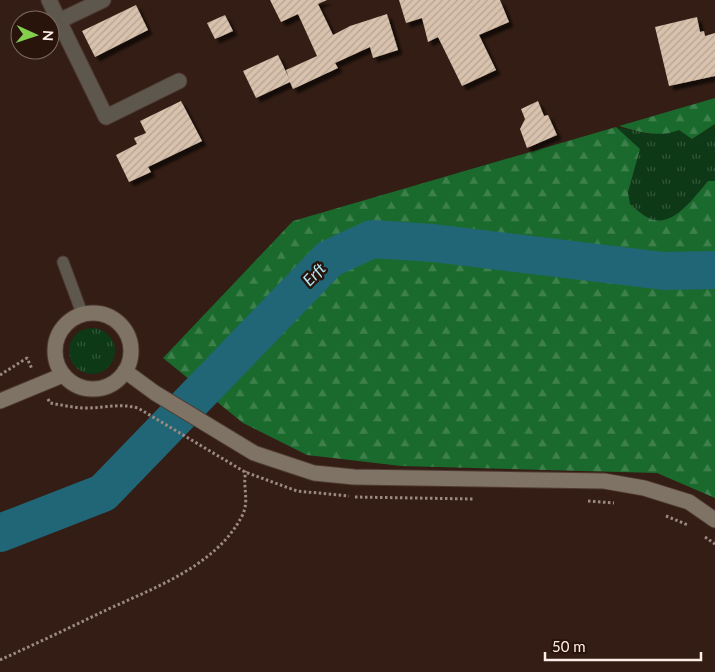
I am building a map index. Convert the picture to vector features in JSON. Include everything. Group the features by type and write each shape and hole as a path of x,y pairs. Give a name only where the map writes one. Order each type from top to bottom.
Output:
{"street":[{"path":"60,21 103,0"},
{"path":"60,23 106,117 179,81"},
{"path":"91,313 104,315 116,321 125,331 130,342 130,356 125,371 116,381 99,389 79,386 63,375 55,354 56,340 62,328 72,319 91,313"},
{"path":"125,371 155,393 250,450 281,464 314,473 354,477 604,481 644,488 689,502 715,520"},
{"path":"0,401 63,375"}],"lane":[{"path":"63,262 83,316"}],"path":[{"path":"152,415 245,472 296,491 383,499 483,499"},
{"path":"0,660 164,583 195,566 227,537 243,514 246,496 244,480 250,450"},
{"path":"582,500 618,503"},
{"path":"661,514 695,530"},
{"path":"702,534 715,544"}],"green space":[{"path":"715,98 715,124 692,139 679,130 656,134 619,126"},
{"path":"715,124 715,181 708,181 690,203 666,220 658,221 649,218 641,214 630,204 628,192 640,149 616,127 650,134 679,130 692,139"},
{"path":"616,127 640,149 628,192 630,204 646,217 658,220 674,216 690,202 708,181 715,181 715,498 657,473 401,466 307,455 243,423 163,358 293,221"},
{"path":"92,328 105,332 111,338 115,351 111,364 105,370 92,374 79,370 73,364 69,351 73,338 79,332"}],"building":[{"path":"270,0 327,0 318,4 333,35 350,26 387,14 398,50 373,58 370,47 335,63 338,68 293,89 290,82 256,98 243,71 278,55 289,78 286,70 317,56 298,14 281,22"},
{"path":"399,0 500,0 509,22 479,35 496,70 462,86 438,37 428,42 422,18 406,23"},
{"path":"136,5 148,30 95,57 82,31"},
{"path":"225,15 233,31 215,39 207,23"},
{"path":"697,17 700,32 704,31 705,36 715,33 715,76 669,86 655,27"},
{"path":"181,101 202,141 148,167 151,172 129,182 116,155 137,144 134,138 146,133 140,121"},
{"path":"538,101 544,116 548,115 557,135 527,148 520,129 525,119 521,109"}],"waterway":[{"name":"Erft","path":"0,533 103,493 329,259 372,239 433,243 664,271 715,270"}]}
